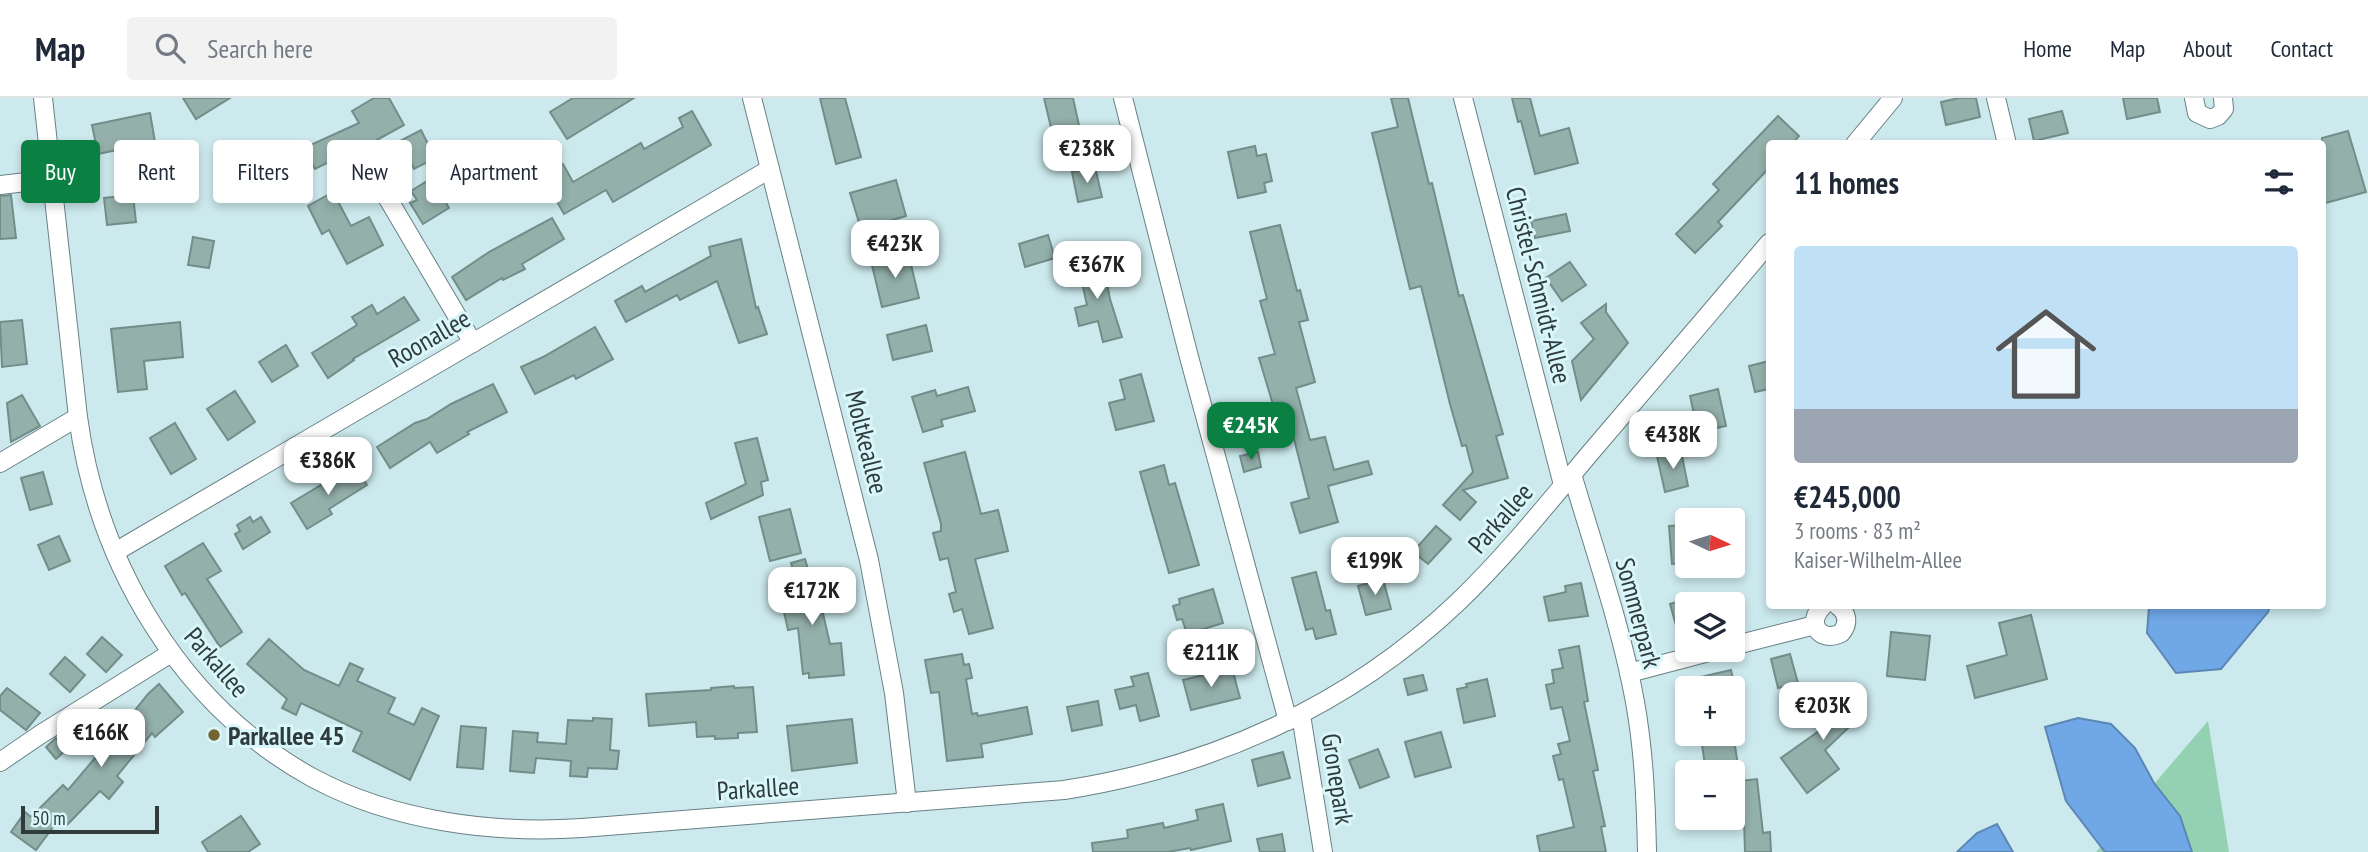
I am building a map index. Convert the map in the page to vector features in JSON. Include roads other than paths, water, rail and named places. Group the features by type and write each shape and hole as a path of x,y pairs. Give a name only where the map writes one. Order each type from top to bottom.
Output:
{"street":[{"name":"Parkallee","path":"43,98 48,140"},
{"name":"Moltkeallee","path":"751,98 869,560 894,693 906,803"},
{"name":"Gronepark","path":"1123,98 1189,357 1294,718 1323,852"},
{"name":"Christel-Schmidt-Allee","path":"1463,98 1568,480"},
{"path":"1858,140 1894,98"},
{"path":"1996,98 2006,140"},
{"path":"2194,98 2197,113 2210,118 2218,116 2224,109 2223,98"},
{"name":"Roonallee","path":"115,552 770,169"},
{"path":"0,185 21,183"},
{"name":"Parkallee","path":"55,203 78,417 90,482 115,552 143,610 171,653 223,712 282,758 313,778 371,802 422,816 493,827 564,829 1064,790 1112,782 1207,756 1294,718 1371,673 1430,628 1484,577 1766,247"},
{"path":"390,203 472,343"},
{"path":"0,463 78,417"},
{"name":"Sommerpark","path":"1568,480 1629,673 1644,770 1647,852"},
{"path":"1821,609 1815,616 1815,625 1822,634 1829,636 1841,633 1847,623 1846,614 1841,609"},
{"path":"1745,643 1815,625"},
{"path":"0,762 171,653"},
{"path":"1629,673 1675,661"}],"water":[{"path":"2149,609 2269,609 2221,669 2176,673 2147,633"},
{"path":"2078,718 2111,724 2135,748 2154,783 2180,816 2192,852 2105,852 2066,801 2045,727"},
{"path":"1997,824 2013,852 1957,852 1977,833"}],"place":[{"name":"Parkallee 45","path":"214,735"}]}
